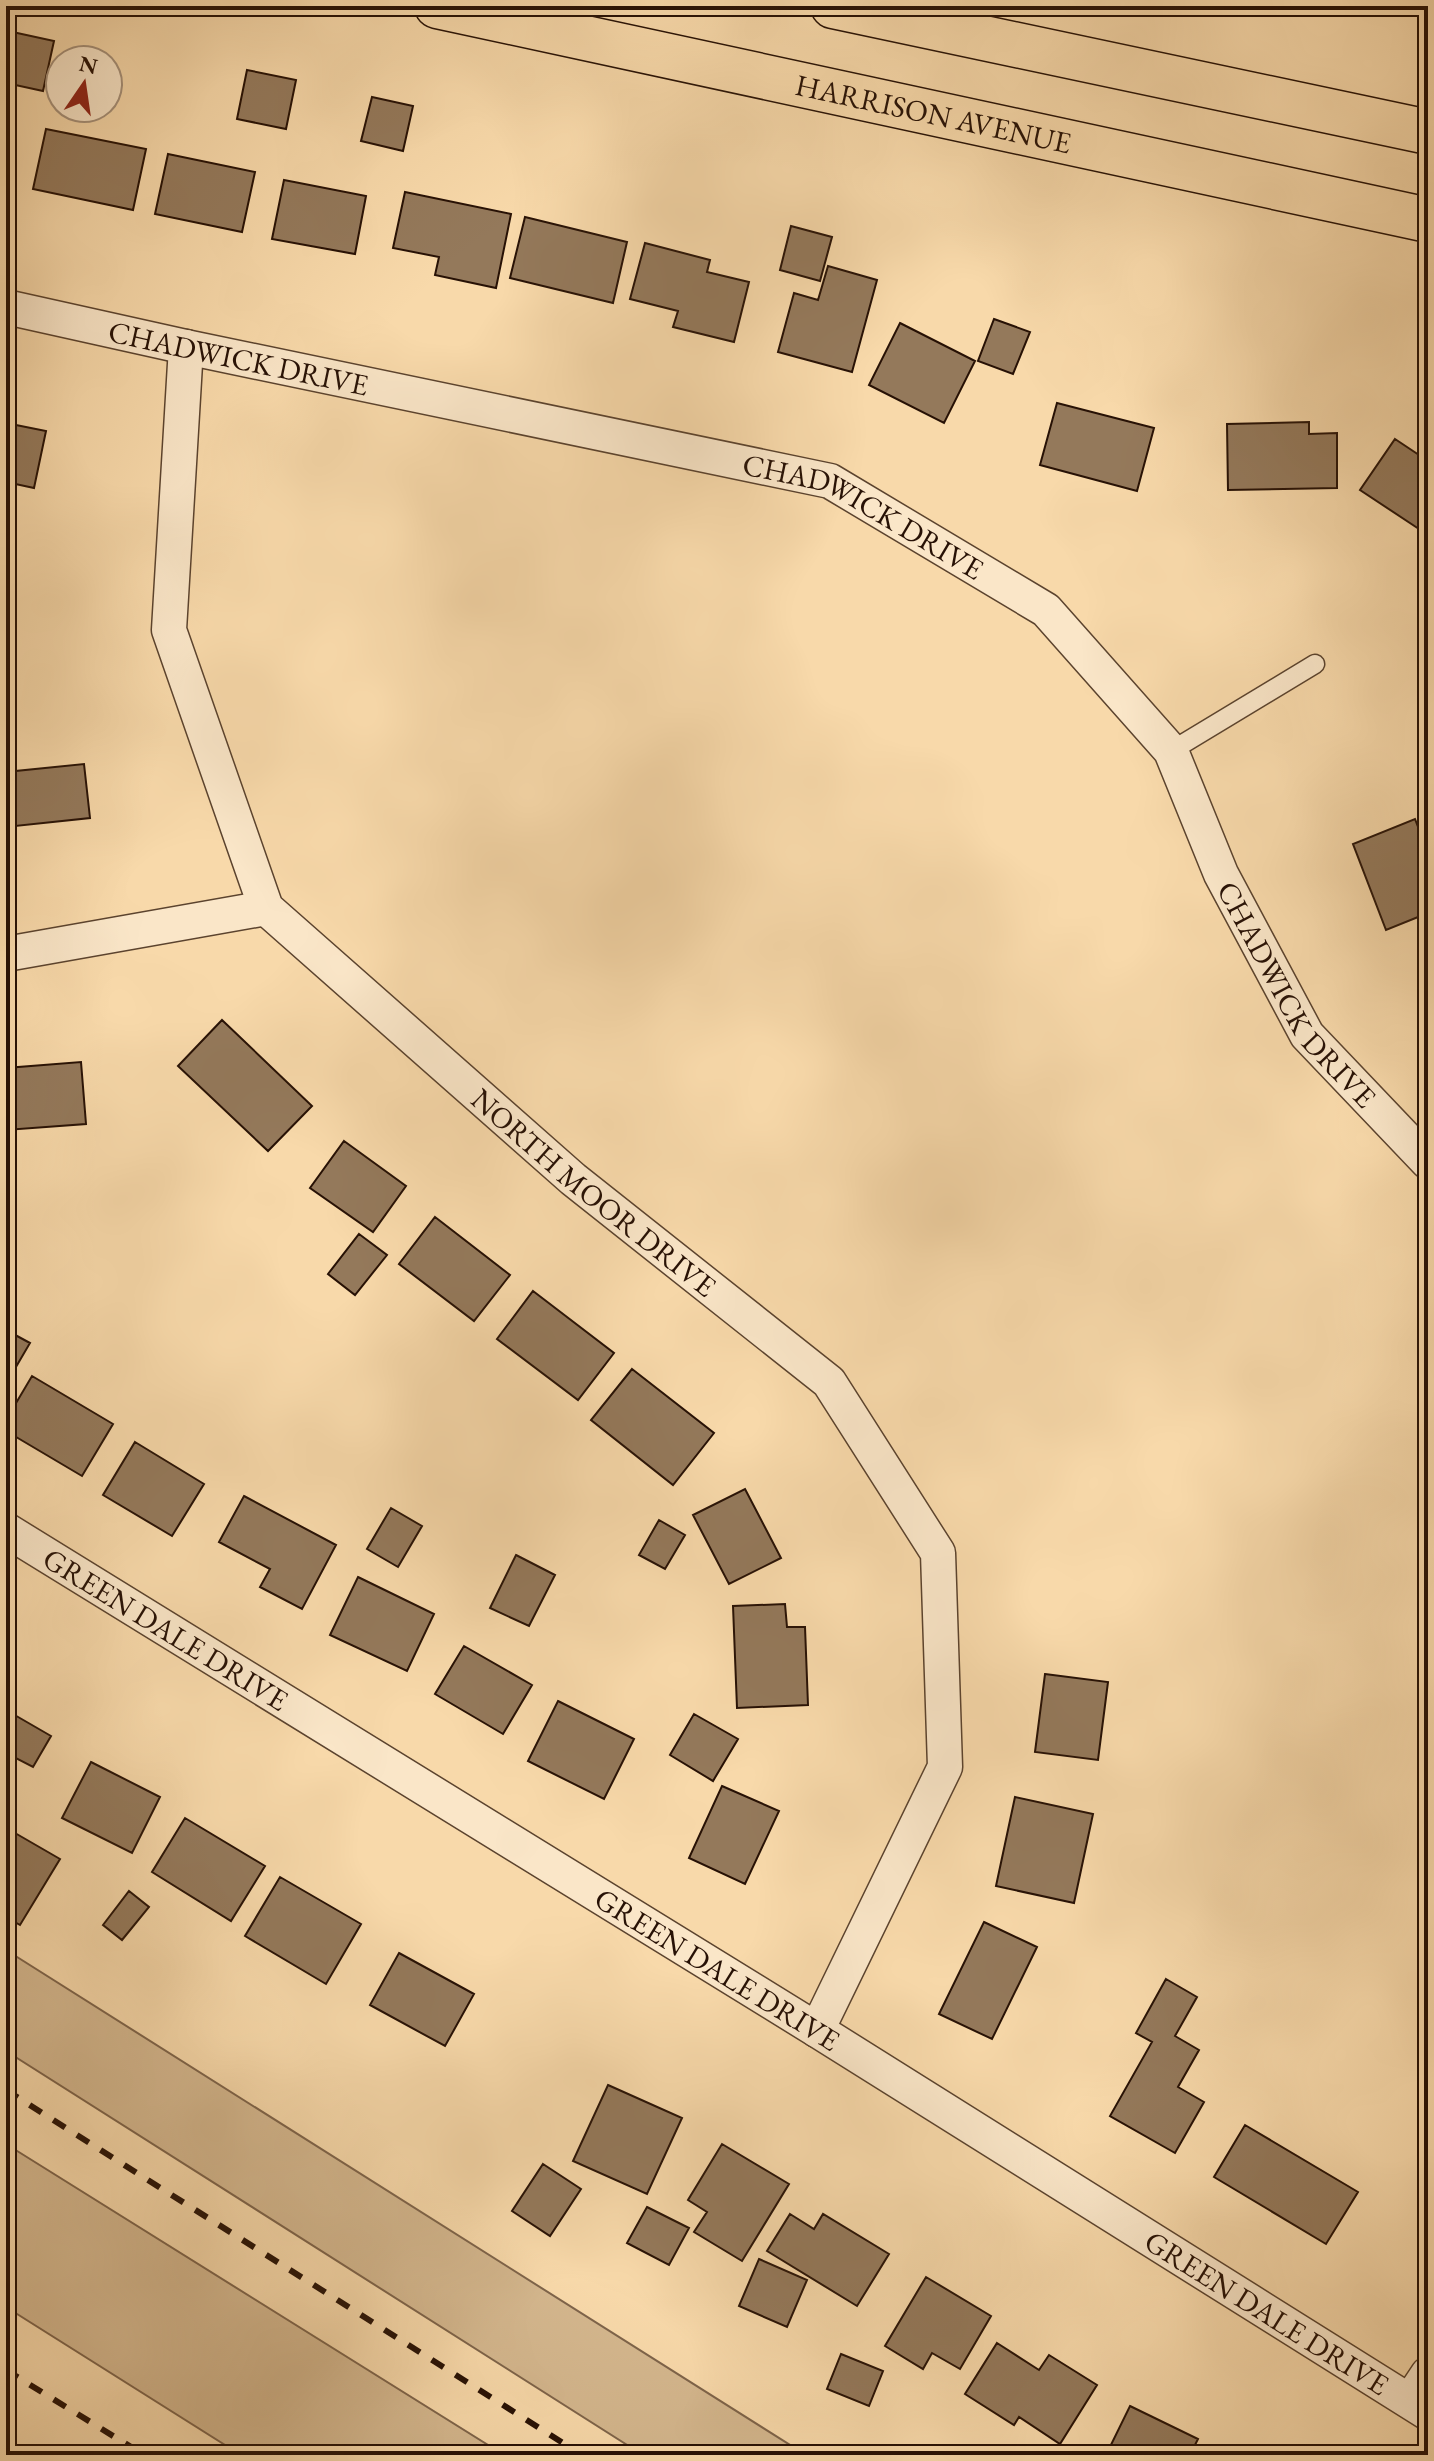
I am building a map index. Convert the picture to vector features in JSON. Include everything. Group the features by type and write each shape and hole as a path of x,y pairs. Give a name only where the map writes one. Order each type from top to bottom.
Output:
{"main road":[{"name":"HARRISON AVENUE","path":"437,6 1428,220"},
{"path":"833,6 1428,132"}],"street":[{"name":"CHADWICK DRIVE","path":"6,307 830,481 1046,610 1171,751 1221,874 1307,1035 1428,1162"},
{"name":"NORTH MOOR DRIVE","path":"186,347 169,630 266,908 573,1179 829,1382 938,1553 945,1767 817,2030"},
{"path":"6,954 266,908"},
{"name":"GREEN DALE DRIVE","path":"6,1530 817,2030 1422,2396"}],"lane":[{"path":"1171,751 1315,664"}],"shaded area":[{"path":"6,1950 806,2455 643,2455 6,2051"},
{"path":"6,2144 504,2455 241,2455 6,2307"}],"building":[{"path":"8,31 54,41 53,44 44,44 43,91 6,83"},
{"path":"247,70 296,80 286,129 237,119"},
{"path":"372,97 413,106 403,151 361,141"},
{"path":"46,129 146,149 133,210 33,189"},
{"path":"168,154 255,172 242,232 155,214"},
{"path":"284,180 366,196 355,254 272,239"},
{"path":"405,192 511,214 496,288 435,275 439,257 393,248"},
{"path":"525,217 627,242 613,303 510,278"},
{"path":"791,226 832,237 820,281 780,270"},
{"path":"645,243 710,260 707,272 749,282 734,342 673,327 678,311 630,299"},
{"path":"828,266 877,280 852,372 778,352 794,293 818,300"},
{"path":"994,319 1030,332 1013,374 978,361"},
{"path":"900,323 975,361 944,423 869,385"},
{"path":"1057,403 1154,428 1137,491 1040,465"},
{"path":"1309,422 1309,434 1337,433 1337,488 1228,490 1227,424"},
{"path":"6,423 46,431 34,488 6,482"},
{"path":"1395,439 1428,461 1428,535 1360,490"},
{"path":"84,764 90,818 6,827 6,772"},
{"path":"1415,819 1428,853 1428,913 1386,930 1353,844"},
{"path":"222,1020 312,1106 268,1151 178,1066"},
{"path":"81,1062 86,1124 6,1130 6,1068"},
{"path":"344,1141 406,1186 373,1232 310,1188"},
{"path":"435,1217 510,1275 474,1321 399,1264"},
{"path":"359,1234 387,1255 355,1295 328,1274"},
{"path":"533,1291 614,1353 578,1400 497,1339"},
{"path":"6,1330 30,1343 6,1384"},
{"path":"632,1369 714,1433 673,1485 591,1420"},
{"path":"32,1376 113,1424 82,1476 6,1431 6,1420"},
{"path":"135,1442 204,1484 172,1536 103,1495"},
{"path":"745,1489 781,1558 729,1584 693,1515"},
{"path":"244,1496 336,1545 302,1609 260,1587 270,1569 219,1542"},
{"path":"391,1508 422,1526 398,1567 367,1549"},
{"path":"659,1520 685,1535 665,1569 639,1555"},
{"path":"516,1555 555,1575 529,1626 490,1608"},
{"path":"358,1577 434,1614 407,1671 330,1635"},
{"path":"785,1604 787,1627 805,1627 808,1705 737,1708 733,1606"},
{"path":"464,1646 532,1685 503,1734 435,1694"},
{"path":"1045,1674 1108,1682 1098,1760 1035,1752"},
{"path":"558,1701 634,1739 604,1799 528,1761"},
{"path":"6,1710 51,1736 33,1767 14,1757 6,1771"},
{"path":"694,1714 738,1739 713,1781 670,1755"},
{"path":"91,1762 160,1797 132,1853 62,1818"},
{"path":"722,1786 779,1811 745,1884 689,1858"},
{"path":"1015,1797 1093,1814 1074,1903 996,1886"},
{"path":"185,1818 265,1866 231,1921 152,1872"},
{"path":"15,1833 60,1859 20,1925 6,1917 6,1848"},
{"path":"280,1877 361,1924 326,1984 245,1936"},
{"path":"129,1891 149,1907 122,1940 103,1925"},
{"path":"984,1922 1037,1947 992,2039 939,2014"},
{"path":"399,1953 474,1994 445,2046 370,2005"},
{"path":"1166,1979 1197,1997 1175,2036 1199,2050 1178,2087 1204,2102 1175,2153 1110,2116 1152,2042 1136,2033"},
{"path":"608,2085 682,2118 647,2194 573,2161"},
{"path":"1245,2125 1358,2192 1326,2244 1214,2177"},
{"path":"722,2144 789,2184 742,2261 694,2232 707,2212 688,2200"},
{"path":"543,2164 581,2189 550,2236 512,2211"},
{"path":"647,2207 689,2228 669,2265 627,2243"},
{"path":"790,2214 814,2229 823,2214 889,2254 857,2306 767,2251"},
{"path":"759,2259 807,2280 787,2327 739,2306"},
{"path":"926,2277 991,2316 960,2369 932,2353 923,2369 885,2346"},
{"path":"997,2343 1039,2370 1049,2355 1097,2385 1060,2444 1019,2417 1014,2425 965,2394"},
{"path":"841,2354 883,2371 869,2406 827,2389"},
{"path":"1130,2406 1198,2439 1190,2455 1106,2455"}],"railway":[{"path":"6,2090 582,2455"},
{"path":"6,2370 144,2455"}]}
